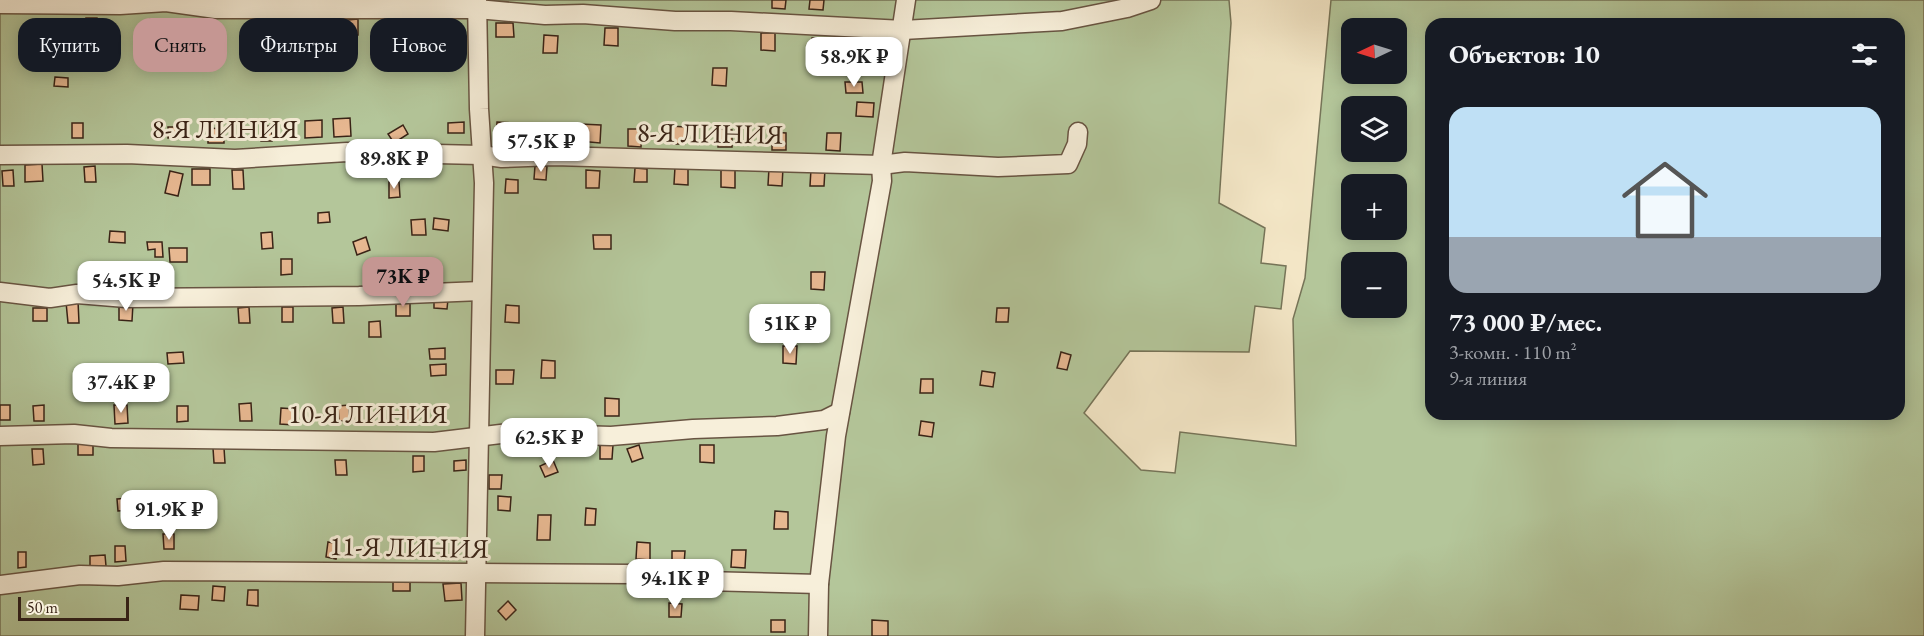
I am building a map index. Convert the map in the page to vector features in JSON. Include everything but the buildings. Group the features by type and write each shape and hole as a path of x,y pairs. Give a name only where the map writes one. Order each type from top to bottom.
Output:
{"street":[{"path":"818,636 819,584 840,412 862,302 882,181 881,165 906,0"},
{"path":"0,4 120,5 166,2 216,9 477,5 545,15 583,14 653,20 903,30 1062,21 1151,0"},
{"path":"475,636 484,183 481,155 477,5"},
{"name":"8-Я ЛИНИЯ","path":"0,155 127,154 235,159 347,152 481,155 502,158 554,156 881,165 905,162 998,167 1068,164 1077,144 1078,132"},
{"path":"0,292 50,298 77,294 126,298 359,296 481,291"},
{"name":"10-Я ЛИНИЯ","path":"0,436 74,434 111,438 434,442 509,433 611,436 693,429 777,426 824,420 840,412"},
{"name":"11-Я ЛИНИЯ","path":"0,585 80,575 118,576 164,571 476,575 634,574 704,581 819,584"}],"green space":[{"path":"0,0 1229,0 1231,23 1219,203 1265,228 1261,263 1286,266 1281,309 1255,306 1249,352 1130,351 1084,413 1141,470 1175,473 1180,432 1296,446 1293,319 1305,278 1331,0 1924,0 1924,636 0,636"}]}
